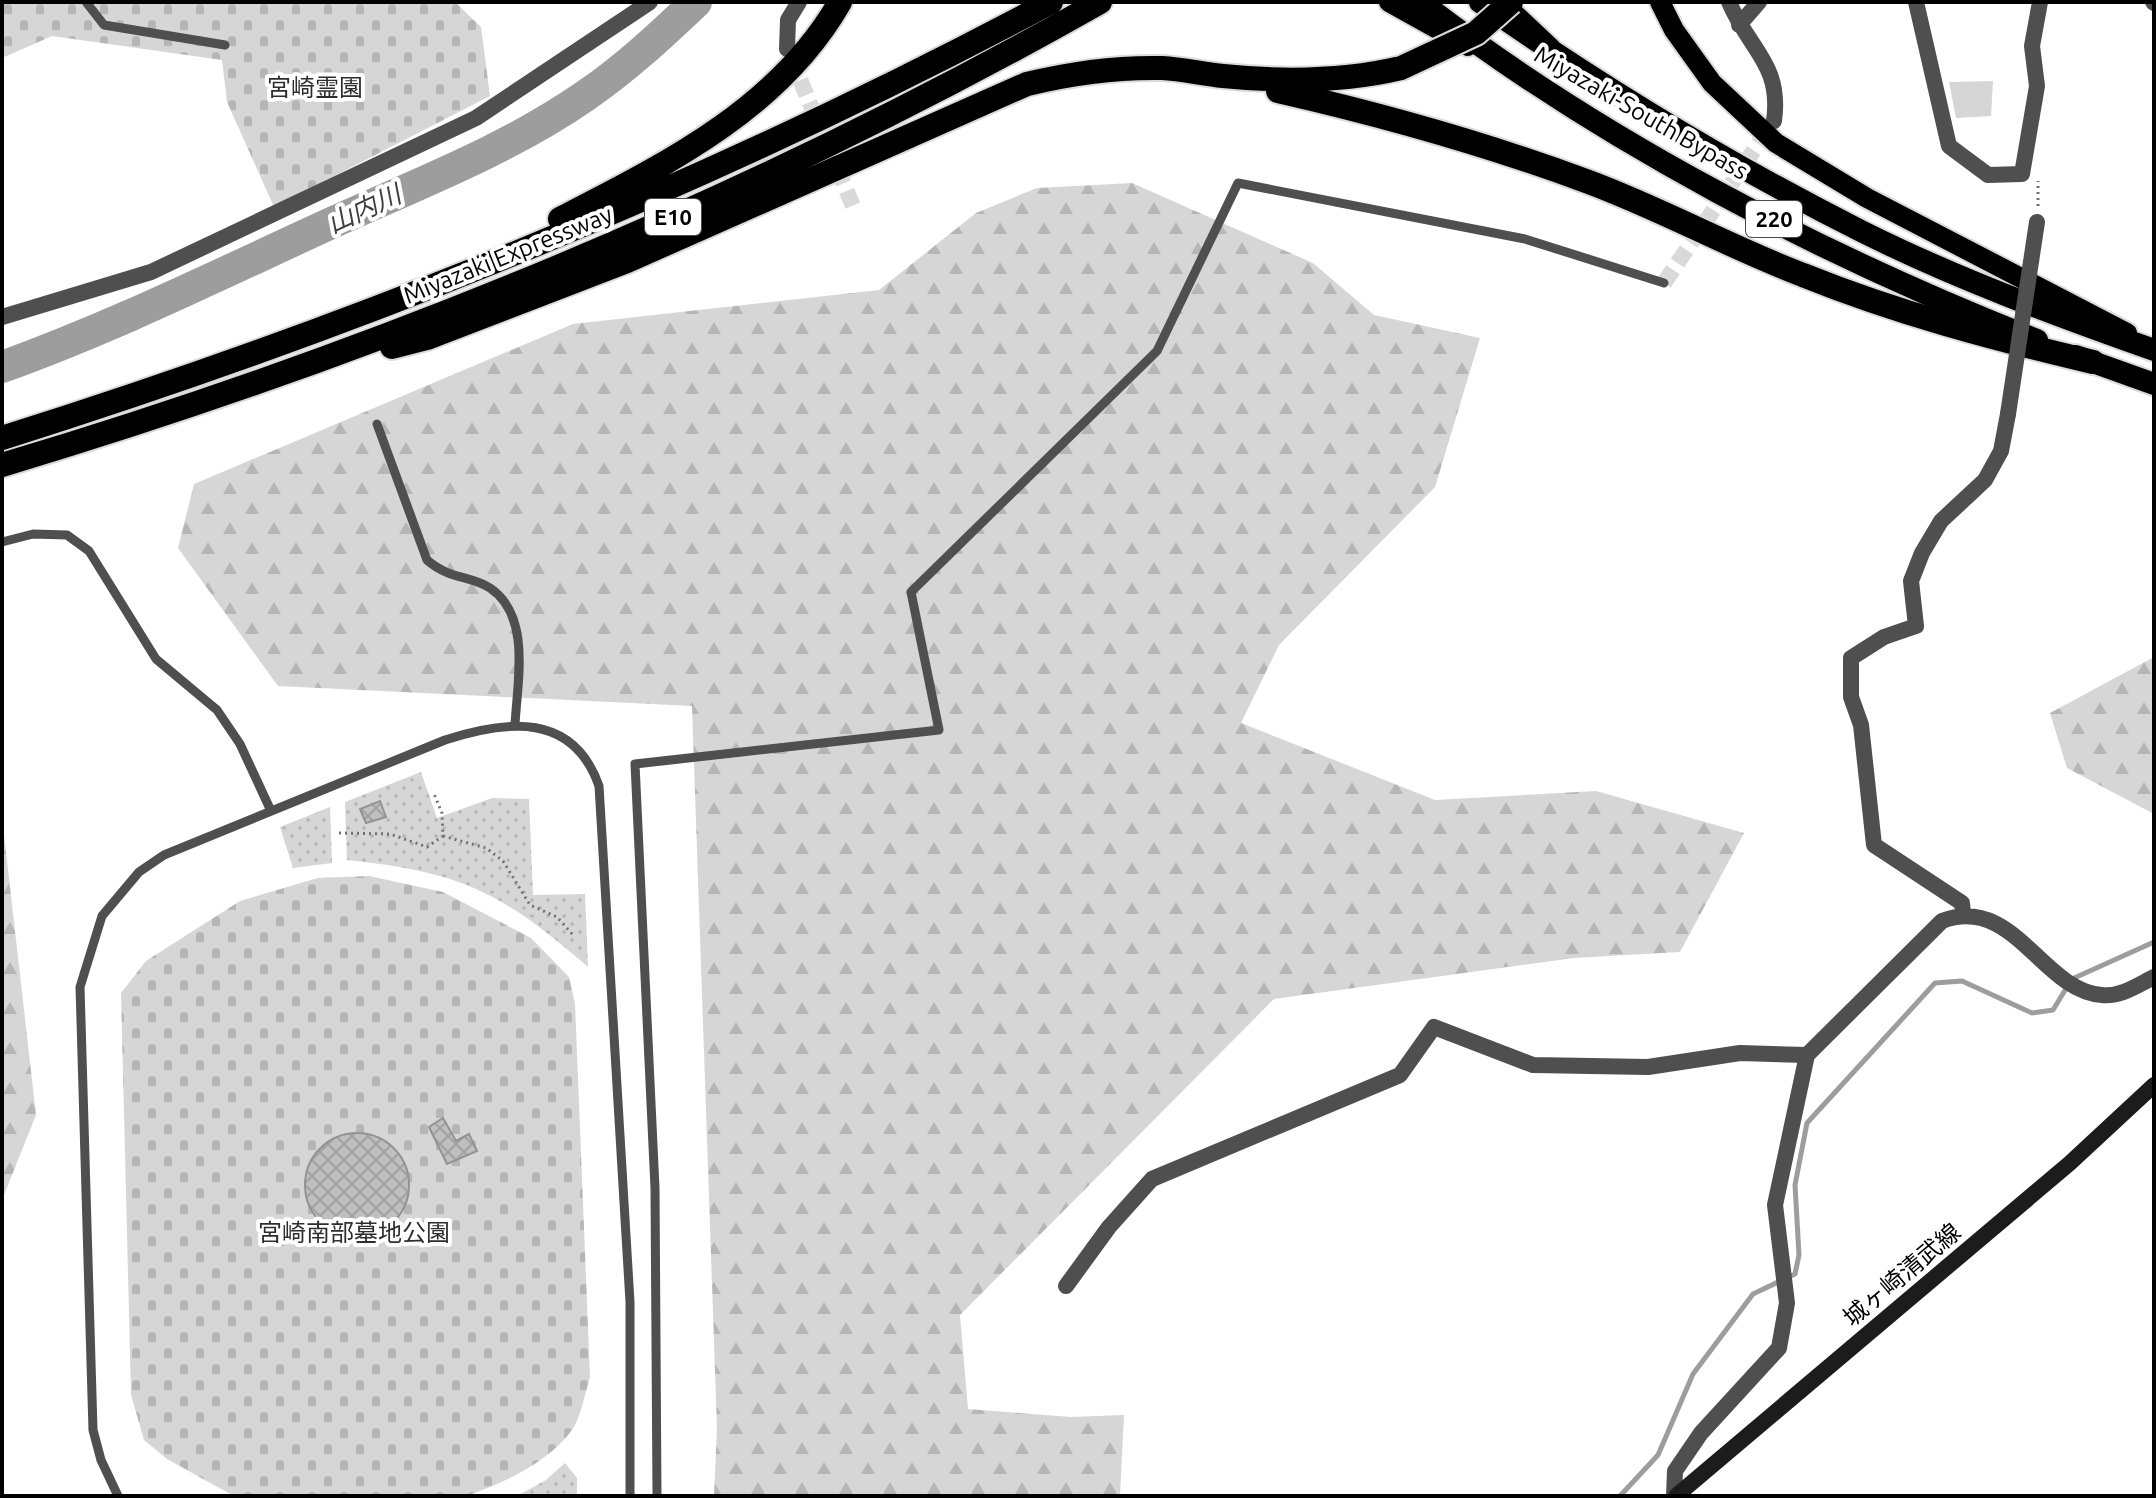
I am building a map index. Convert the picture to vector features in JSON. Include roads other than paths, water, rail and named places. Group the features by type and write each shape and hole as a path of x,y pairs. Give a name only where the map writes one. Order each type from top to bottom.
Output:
{"highway":[{"path":"453,279 651,172 710,135 782,77 810,46 840,2"},
{"name":"Miyazaki Expressway","path":"2,465 290,371 459,307 729,193 892,113 1100,2"},
{"name":"Miyazaki-South Bypass","path":"1421,2 1515,70 1622,136 1814,239 1958,306 2154,384"},
{"name":"Miyazaki-South Bypass","path":"1480,2 1549,49 1755,175 1864,232 1999,291 2154,349"},
{"path":"1499,2 1549,49"},
{"path":"290,371 427,338 627,261 1027,84 1076,72 1121,68 1164,68 1222,76 1305,81 1362,76 1401,68 1476,33 1511,2"},
{"name":"Miyazaki Expressway","path":"2,438 331,327 453,279 771,142 1043,5"},
{"path":"1222,76 1407,123 1508,153 1589,182 1720,242 1871,300 1996,339 2093,362"}],"main road":[{"path":"1389,2 1515,70"},
{"path":"1660,2 1674,30 1712,83 1776,143 1867,198 2154,349"},
{"name":"城ヶ崎清武線","path":"1675,1496 2070,1163 2154,1085"}],"street":[{"path":"2,317 151,272 476,118 650,2"},
{"path":"787,49 788,20 799,2"},
{"path":"1729,2 1739,25 1772,73 1778,93 1774,121"},
{"path":"1739,25 1759,2"},
{"path":"1916,2 1949,146 1988,175 2022,174 2037,86 2032,46 2040,2"},
{"path":"1963,913 1962,903 1874,845 1861,725 1851,697 1851,658 1884,637 1916,626 1911,581 1922,553 1941,521 1985,480 2001,451 2037,222"},
{"path":"1675,1496 1675,1471 1701,1433 1779,1348 1787,1303 1775,1205 1807,1055 1942,921 1963,913 1995,922 2080,990 2102,996 2122,993 2154,977"},
{"path":"1066,1286 1109,1227 1152,1179 1400,1075 1434,1027 1533,1065 1648,1067 1740,1053 1807,1055"}],"lane":[{"path":"86,2 104,25 225,45"},
{"path":"657,1496 655,1188 635,764 939,730 911,592 1157,351 1238,183 1525,239 1664,283"},
{"path":"377,424 427,560 441,572 489,588 508,608 519,635 515,725"},
{"path":"2,542 33,534 67,535 89,551 156,659 217,710 232,732 271,811"},
{"path":"118,1496 101,1460 93,1430 80,987 102,916 139,872 164,855 445,740 479,729 515,725 538,728 567,740 589,758 599,786 630,1302 630,1496"}],"waterway":[{"name":"山内川","path":"2,367 160,302 487,153 554,116 600,85 696,2"},
{"path":"2072,979 2154,942"},
{"path":"1620,1496 1658,1455 1693,1374 1753,1294 1795,1274 1799,1255 1795,1185 1807,1123 1935,983 1962,981 2032,1013 2053,1010 2067,987"}],"tunnel":[{"path":"791,58 853,206"},
{"path":"1664,283 1771,125"}],"park label":[{"name":"宮崎霊園","path":"315,88"},
{"name":"宮崎南部墓地公園","path":"354,1233"}]}
